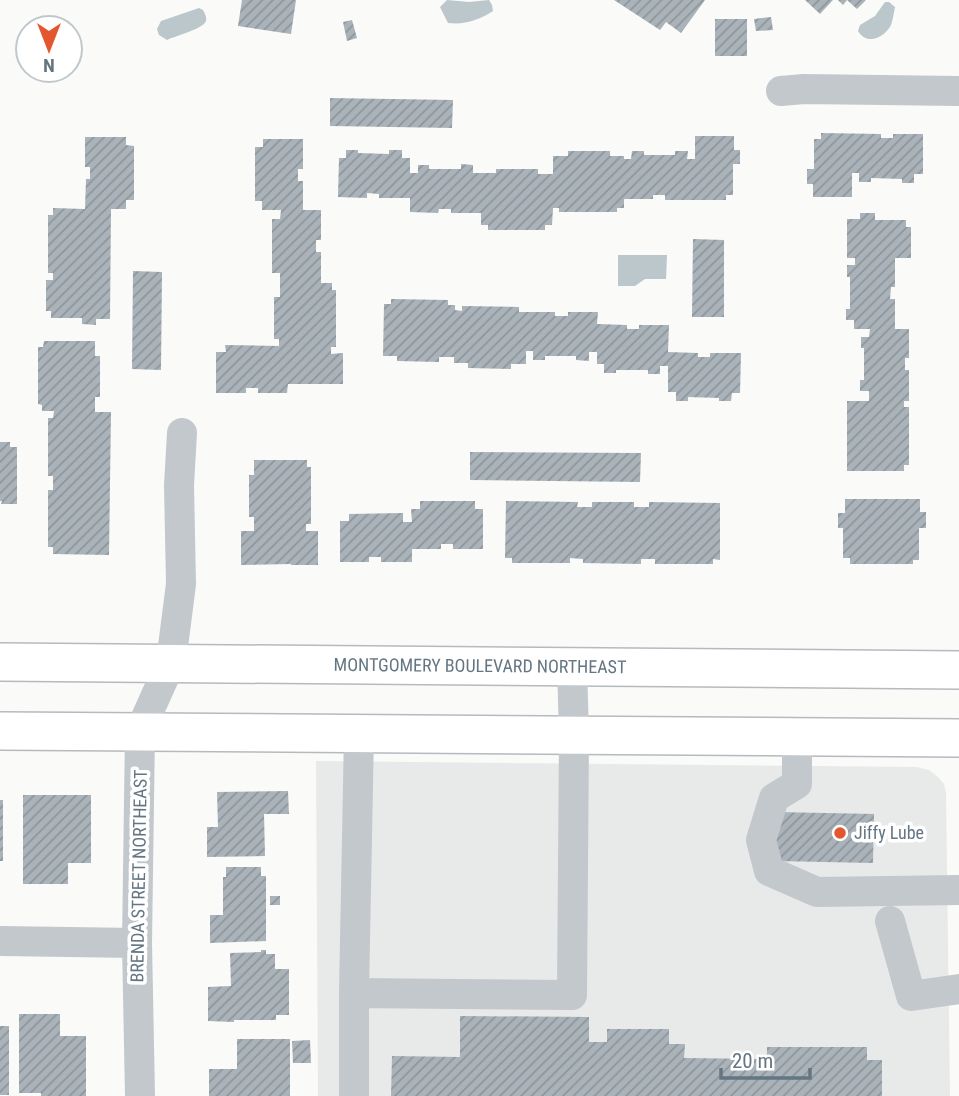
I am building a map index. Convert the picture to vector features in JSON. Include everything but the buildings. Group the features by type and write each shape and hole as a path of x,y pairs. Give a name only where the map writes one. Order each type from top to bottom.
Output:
{"main road":[{"name":"MONTGOMERY BOULEVARD NORTHEAST","path":"0,662 959,670"},
{"path":"0,731 959,738"}],"street":[{"path":"781,91 959,91"},
{"name":"BRENDA STREET NORTHEAST","path":"139,1096 137,943 141,732 171,662 181,584 179,485 182,433"},
{"path":"354,993 572,995 572,666"},
{"path":"354,1096 359,733"},
{"path":"797,737 797,784 774,798 761,840 769,871 817,892 959,890"},
{"path":"890,921 911,996 959,989"},
{"path":"0,941 137,943"}],"shaded area":[{"path":"447,0 489,0 493,11 472,21 448,23 440,7"},
{"path":"885,2 895,7 888,30 880,37 871,39 862,36 858,31 860,25 875,16"},
{"path":"199,8 203,10 206,18 200,27 167,40 159,35 157,29 161,21"},
{"path":"618,255 667,255 666,279 645,279 635,286 618,286"},
{"path":"316,761 917,767 929,770 944,784 946,793 950,1096 318,1096"}],"place":[{"name":"Jiffy Lube","path":"840,833"}]}
